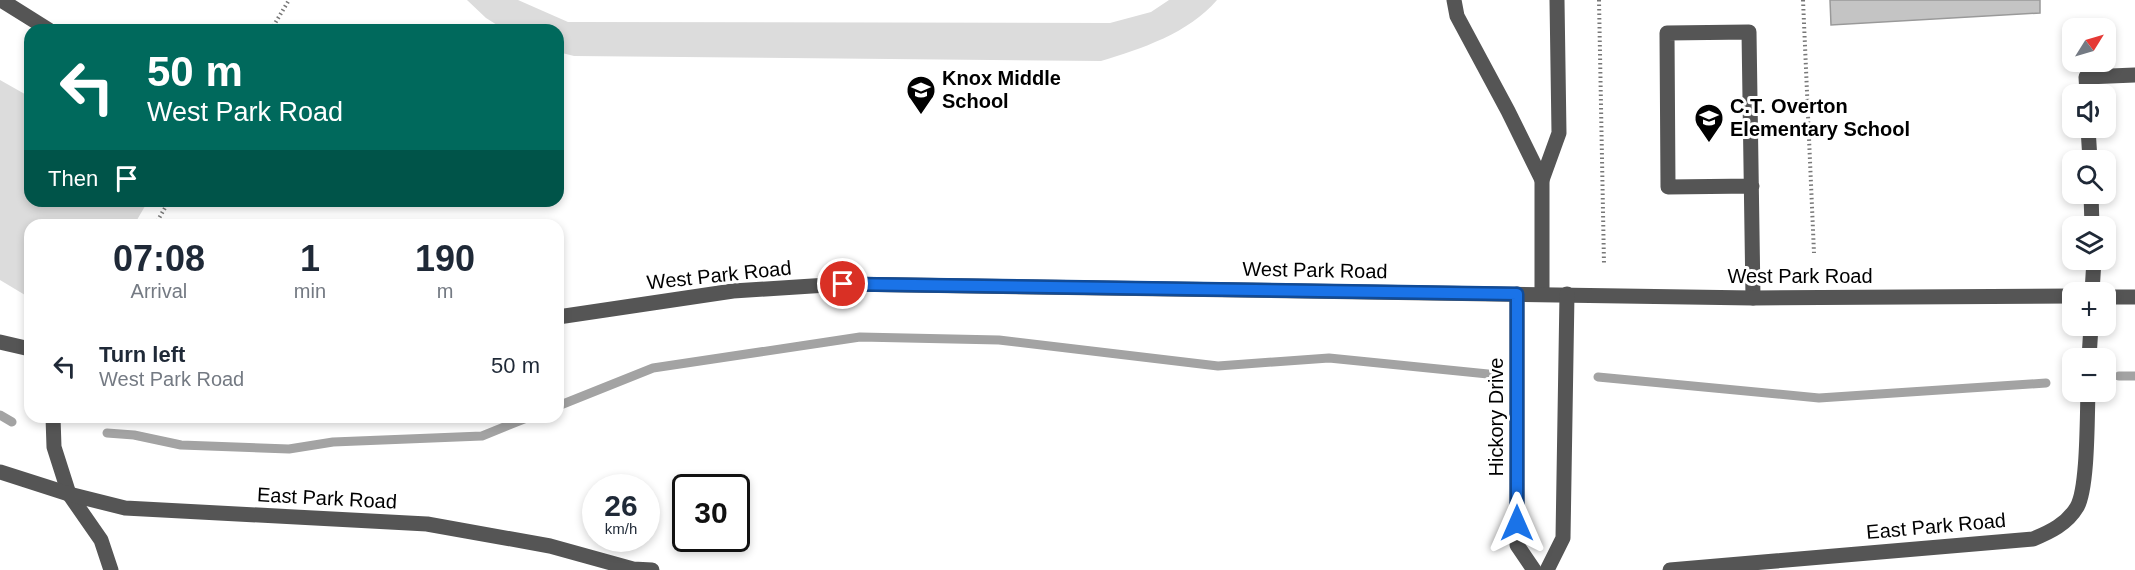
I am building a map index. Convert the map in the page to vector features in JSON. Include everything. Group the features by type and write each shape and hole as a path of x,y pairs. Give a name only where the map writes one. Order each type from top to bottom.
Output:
{"street":[{"path":"1,0 39,24"},
{"path":"1454,0 1457,16 1542,180"},
{"path":"1542,294 1542,180 1559,133 1557,0"},
{"path":"1752,186 1668,187 1666,33 1749,32 1752,186 1753,298"},
{"path":"2086,84 2086,77 2135,75"},
{"name":"West Park Road","path":"564,316 733,291 843,284 1753,298 2062,296"},
{"name":"Hickory Drive","path":"1517,294 1517,545 1534,570"},
{"path":"1547,570 1563,538 1567,294"},
{"path":"2116,297 2135,297"},
{"path":"0,342 24,348"},
{"name":"East Park Road","path":"1670,570 2033,539 2065,522 2078,506 2083,489 2087,402"},
{"path":"53,423 54,447 69,494 101,540 109,568"},
{"name":"East Park Road","path":"0,472 69,494 125,508 427,524 550,546 633,569 652,570"}],"path":[{"path":"275,24 289,0"},
{"path":"1599,0 1604,264"},
{"path":"1803,0 1814,252"}],"shaded area":[{"path":"467,0 518,0 568,22 1110,23 1151,12 1169,0 1217,0 1206,12 1179,31 1148,45 1101,61 574,56 564,54 564,24 496,24"},
{"path":"0,80 24,94 24,207 144,207 138,219 24,219 24,294 0,280"}],"building":[{"path":"1830,0 2040,0 2040,13 1831,25"}],"waterway":[{"path":"564,404 653,368 860,337 999,340 1218,366 1329,358 1488,374"},
{"path":"2119,376 2135,376"},
{"path":"1598,377 1819,398 2046,383"},
{"path":"0,415 12,422"},
{"path":"107,433 134,435 181,445 289,449 333,442 482,436 514,423"}],"place":[{"name":"Knox Middle School","path":"921,116"},
{"name":"C.T. Overton Elementary School","path":"1709,144"}],"route":[{"path":"843,284 1517,294 1517,523"}]}
